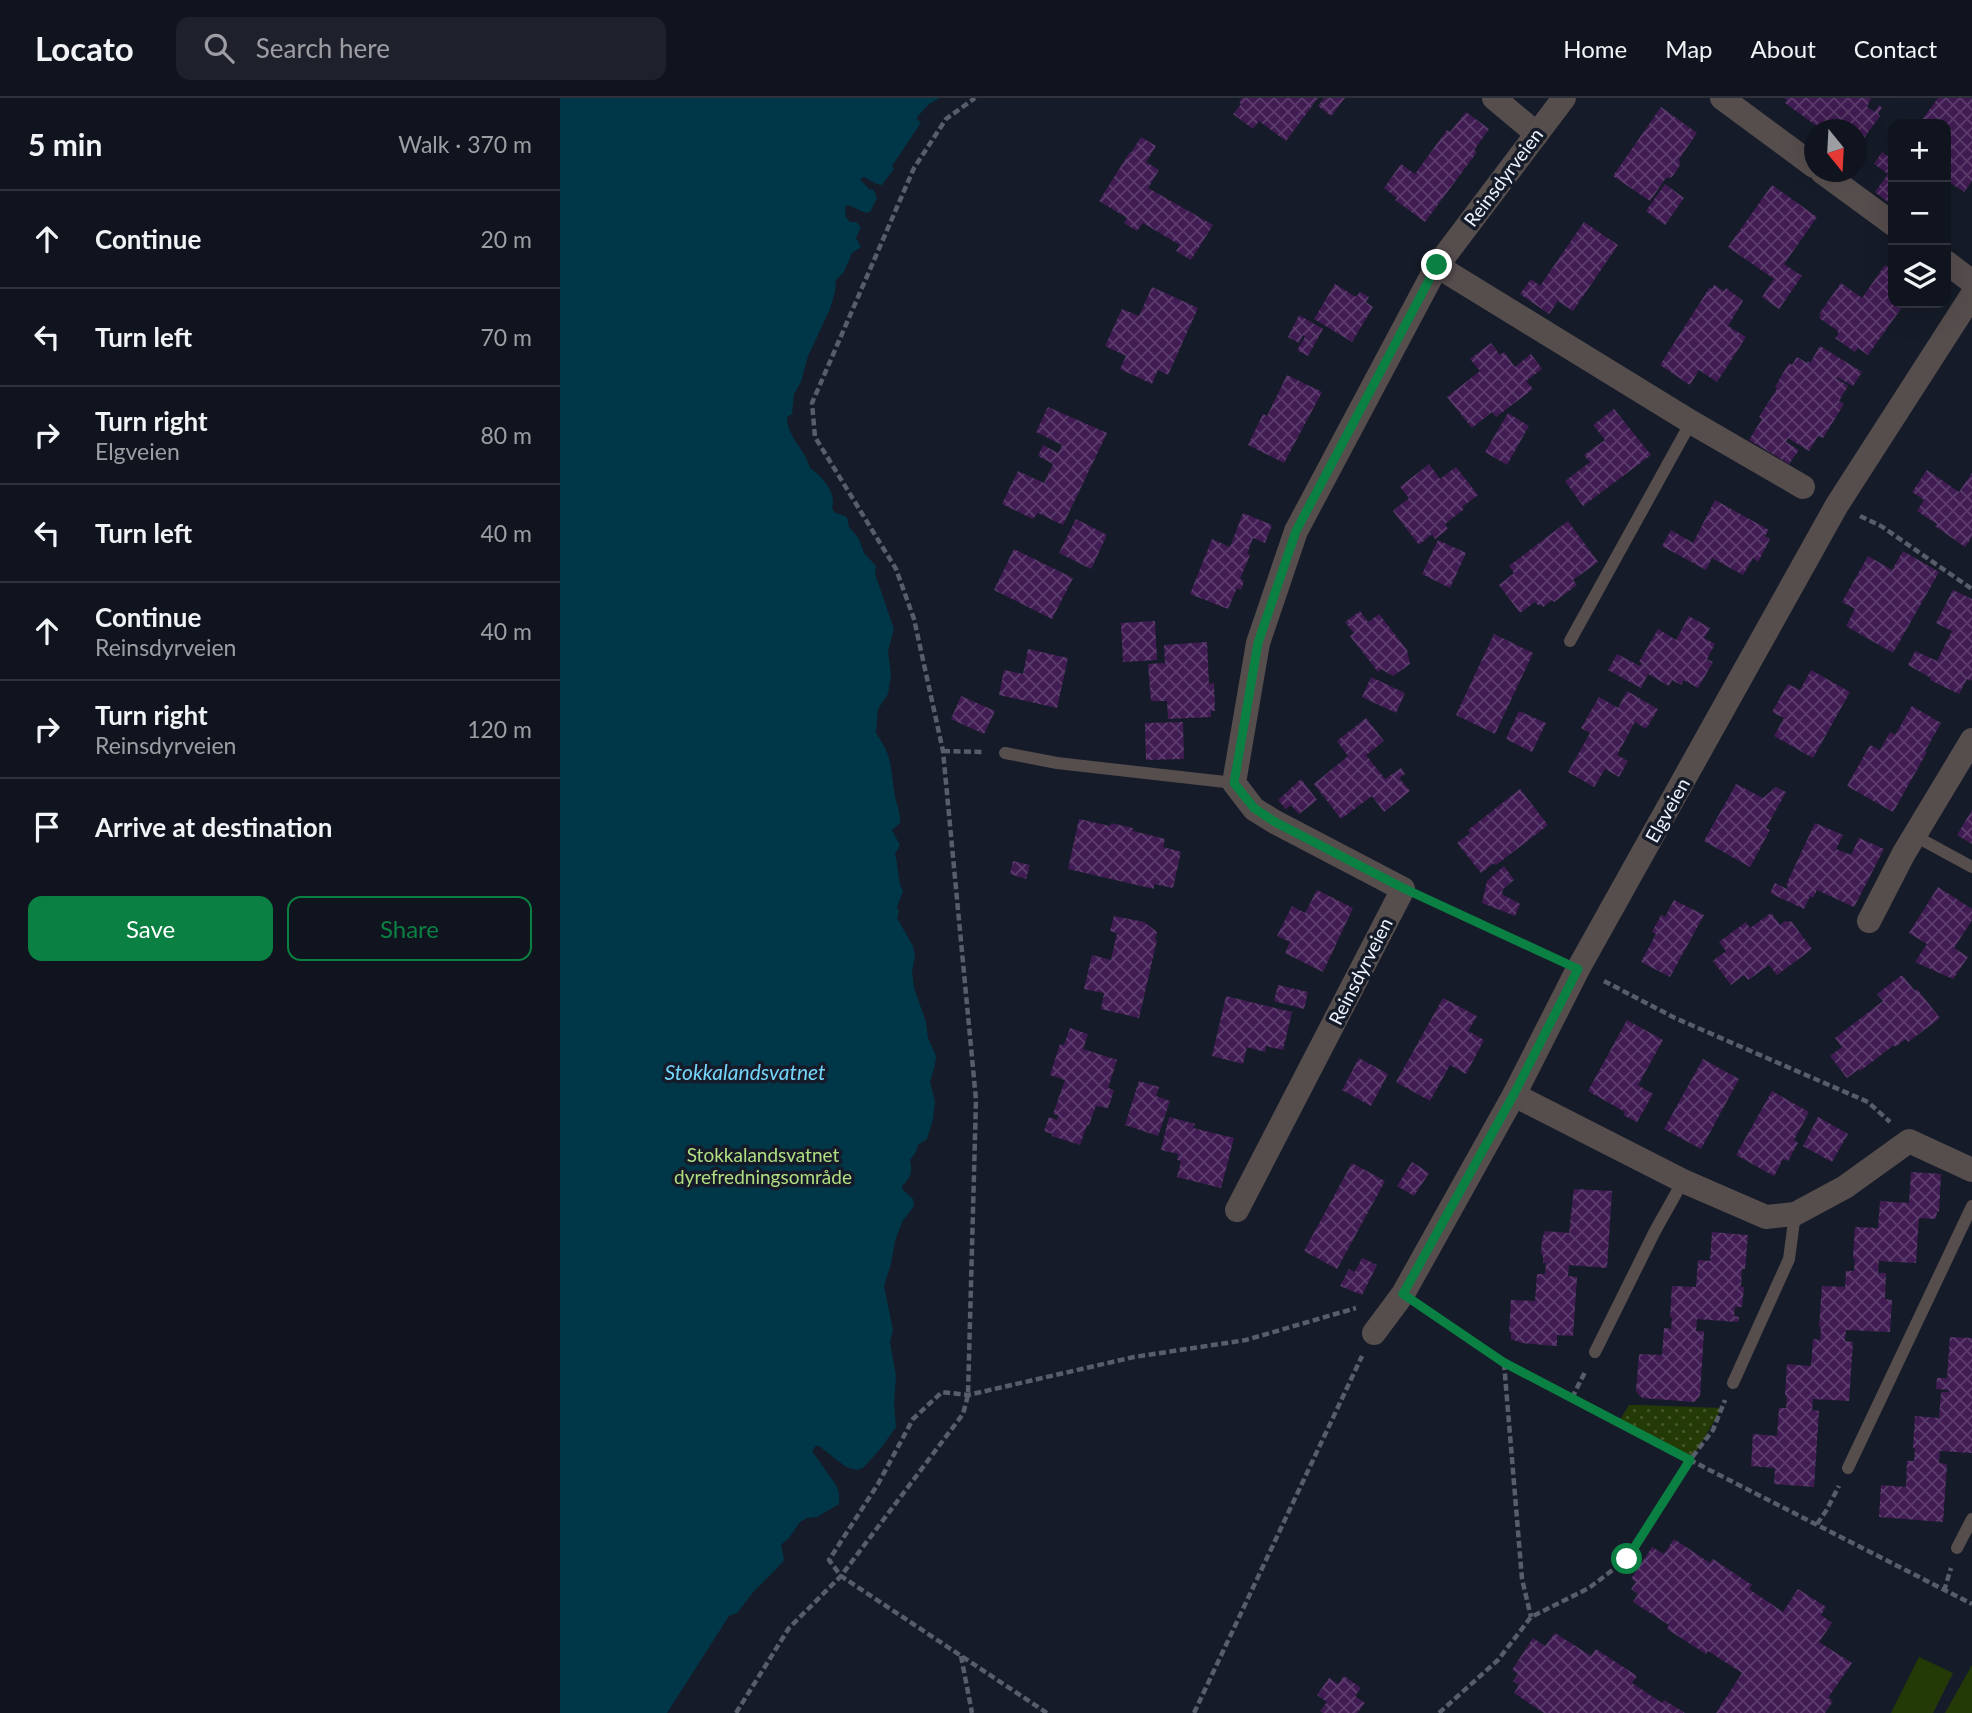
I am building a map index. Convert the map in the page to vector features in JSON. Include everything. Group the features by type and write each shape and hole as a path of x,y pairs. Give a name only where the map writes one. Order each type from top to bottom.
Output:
{"street":[{"path":"1494,98 1537,134"},
{"name":"Reinsdyrveien","path":"1234,783 1258,643 1296,531 1437,265 1564,98"},
{"path":"1722,98 1804,158"},
{"path":"1836,182 1888,220"},
{"path":"1437,265 1691,422 1803,487"},
{"path":"1951,266 1972,282"},
{"name":"Elgveien","path":"1374,1333 1403,1294 1514,1094 1578,969 1837,505 1972,295"},
{"path":"1868,921 1914,836 1972,740"},
{"path":"1234,783 1254,808 1275,822 1403,888"},
{"name":"Reinsdyrveien","path":"1237,1210 1403,888"},
{"path":"1514,1094 1683,1181 1766,1217 1795,1214 1845,1187 1909,1141 1972,1170"}],"lane":[{"path":"1570,641 1691,422"},
{"path":"1005,753 1057,763 1234,783"},
{"path":"1914,836 1972,867"},
{"path":"1595,1352 1683,1181"},
{"path":"1848,1468 1972,1206"},
{"path":"1733,1383 1789,1258 1795,1214"},
{"path":"1957,1548 1972,1519"}],"path":[{"path":"736,1713 789,1628 841,1576 963,1414 968,1395 976,1100 943,751 914,619 896,569 815,437 812,403 914,168 946,119 975,98"},
{"path":"1837,505 1881,526 1972,589"},
{"path":"943,751 1005,753"},
{"path":"1403,888 1631,993 1675,1018 1868,1102 1909,1141"},
{"path":"1047,1713 841,1576 829,1560 878,1484 913,1419 942,1392 968,1395 1134,1357 1246,1340 1403,1294 1503,1362 1972,1604"},
{"path":"1194,1713 1374,1333"},
{"path":"1572,1398 1595,1352"},
{"path":"1503,1362 1522,1579 1531,1617"},
{"path":"1439,1713 1498,1660 1531,1617 1589,1588 1627,1559 1690,1460 1713,1430 1733,1383"},
{"path":"1817,1524 1848,1468"},
{"path":"961,1656 972,1713"}],"green space":[{"path":"1629,1405 1722,1408 1693,1457 1620,1420"},
{"path":"1919,1657 1953,1673 1933,1713 1891,1713"},
{"path":"1972,1665 1972,1713 1945,1713"}],"water":[{"name":"Stokkalandsvatnet","path":"560,98 940,98 929,104 917,117 920,124 882,185 864,177 860,179 870,190 873,189 877,198 870,212 866,213 848,205 845,207 846,217 850,222 856,222 861,227 856,238 861,247 852,253 844,272 836,280 830,309 794,394 792,414 787,417 790,431 810,468 830,490 834,512 847,517 849,527 859,539 864,553 876,566 875,574 894,629 888,651 891,675 888,694 878,709 876,733 890,760 900,814 900,823 892,830 900,845 895,854 903,891 897,907 897,918 913,946 914,988 936,1056 930,1082 935,1101 933,1119 927,1139 918,1145 910,1160 910,1174 902,1186 913,1199 914,1206 902,1222 884,1286 893,1330 890,1342 896,1376 896,1427 863,1468 857,1470 846,1467 816,1446 812,1451 836,1485 839,1504 817,1517 800,1522 781,1545 783,1562 754,1591 737,1613 729,1616 667,1713 560,1713"}],"building":[{"path":"1242,98 1318,98 1286,141 1259,121 1253,129 1233,114"},
{"path":"1324,98 1345,98 1331,116 1318,106"},
{"path":"1784,98 1871,98 1867,107 1875,112 1879,105 1882,108 1878,114 1880,116 1867,134 1867,119 1807,119 1785,103 1787,100"},
{"path":"1938,98 1972,98 1972,181 1964,192 1951,183 1951,119 1923,119"},
{"path":"1661,107 1697,133 1679,159 1680,165 1672,177 1666,178 1650,201 1613,176"},
{"path":"1466,112 1489,129 1474,150 1477,152 1425,222 1395,200 1397,198 1384,188 1401,164 1415,174 1447,130 1450,132"},
{"path":"1141,137 1156,146 1146,162 1159,170 1148,188 1213,225 1191,260 1176,251 1180,245 1143,223 1137,231 1124,223 1127,218 1099,201"},
{"path":"1882,152 1888,156 1888,174 1874,164"},
{"path":"1888,174 1888,202 1875,192"},
{"path":"1665,184 1684,198 1665,225 1646,211"},
{"path":"1772,185 1817,217 1784,264 1802,276 1779,309 1762,297 1774,279 1728,247"},
{"path":"1584,222 1618,245 1573,311 1558,301 1549,314 1520,294 1531,279 1540,286"},
{"path":"1885,265 1888,267 1888,308 1901,308 1868,355 1858,348 1855,352 1835,338 1838,331 1819,318 1819,314 1841,283 1862,298"},
{"path":"1335,284 1356,297 1360,292 1369,297 1366,302 1373,307 1352,342 1314,319"},
{"path":"1714,285 1724,291 1726,288 1743,301 1728,326 1746,337 1717,382 1699,370 1690,385 1660,365 1710,287 1712,289"},
{"path":"1152,287 1198,308 1168,375 1158,370 1152,384 1120,369 1126,356 1105,346 1122,309 1139,316"},
{"path":"1299,315 1323,329 1308,356 1297,350 1305,337 1303,335 1299,343 1288,337"},
{"path":"1491,343 1500,355 1504,352 1515,367 1531,354 1542,369 1526,381 1533,389 1496,417 1492,412 1472,428 1447,397 1480,371 1470,359"},
{"path":"1820,346 1862,372 1853,386 1836,378 1848,386 1839,401 1844,404 1823,438 1818,436 1809,451 1788,438 1786,442 1799,450 1789,464 1749,440 1789,363 1792,365 1797,357 1810,363"},
{"path":"1287,375 1322,392 1284,463 1248,445 1263,414 1267,416"},
{"path":"1048,407 1107,433 1063,525 1038,513 1033,519 1002,504 1018,471 1044,483 1053,464 1038,456 1043,445 1058,453 1062,445 1036,432"},
{"path":"1614,409 1651,455 1583,506 1565,481 1590,462 1584,455 1605,440 1593,425"},
{"path":"1508,413 1529,426 1507,465 1485,452"},
{"path":"1429,464 1440,479 1456,467 1478,495 1445,524 1448,529 1435,539 1432,534 1419,545 1393,511 1409,498 1400,487"},
{"path":"1927,470 1959,492 1972,473 1972,537 1965,547 1917,511 1924,500 1912,492"},
{"path":"1715,500 1769,530 1765,536 1770,539 1758,562 1753,558 1743,575 1712,558 1706,570 1662,546 1671,530 1693,543"},
{"path":"1243,513 1272,525 1265,543 1253,538 1247,554 1250,555 1240,579 1244,581 1241,590 1237,588 1228,609 1190,594 1212,539 1230,547"},
{"path":"1076,519 1107,535 1091,569 1059,553"},
{"path":"1568,521 1598,562 1573,580 1577,585 1554,602 1552,600 1543,607 1535,602 1520,613 1499,585 1514,573 1509,566"},
{"path":"1438,540 1466,553 1450,588 1422,574"},
{"path":"1014,549 1073,578 1052,619 994,590"},
{"path":"1903,551 1939,572 1893,653 1846,626 1855,609 1842,602 1868,556 1892,570"},
{"path":"1953,590 1972,599 1972,679 1967,679 1959,694 1930,680 1931,678 1908,665 1915,651 1937,661 1952,631 1936,623"},
{"path":"1360,611 1368,622 1379,614 1407,650 1410,664 1393,676 1381,669 1378,672 1350,636 1354,633 1345,622"},
{"path":"1689,616 1710,628 1704,638 1715,644 1707,659 1713,662 1698,688 1684,680 1681,685 1672,680 1669,686 1648,674 1641,688 1608,670 1617,654 1640,666 1642,663 1639,662 1658,629 1676,640"},
{"path":"1155,621 1157,660 1123,662 1121,623"},
{"path":"1494,634 1533,653 1495,734 1456,715"},
{"path":"1207,642 1209,684 1214,683 1215,711 1211,711 1211,717 1168,719 1167,701 1151,701 1148,664 1165,663 1164,645"},
{"path":"1028,649 1068,658 1057,708 999,695 1004,670 1023,674"},
{"path":"1811,670 1850,692 1813,758 1774,736 1784,718 1772,712 1788,684 1800,690"},
{"path":"1371,677 1405,693 1396,713 1362,697"},
{"path":"1627,691 1658,709 1646,729 1635,722 1617,755 1628,761 1619,777 1605,769 1594,787 1568,772 1590,733 1581,728 1599,697 1618,708"},
{"path":"961,696 995,711 984,734 951,719"},
{"path":"1912,706 1941,723 1893,812 1847,786 1870,745 1880,750 1890,732 1895,735"},
{"path":"1519,711 1546,723 1532,752 1506,739"},
{"path":"1366,718 1384,741 1366,755 1385,779 1401,768 1405,774 1399,778 1410,791 1384,812 1372,796 1341,819 1314,784 1348,756 1337,741"},
{"path":"1183,722 1184,759 1146,760 1145,723"},
{"path":"1301,779 1317,800 1299,814 1291,805 1286,809 1278,800"},
{"path":"1736,784 1763,798 1776,787 1786,792 1766,828 1770,830 1750,867 1704,841"},
{"path":"1520,789 1548,825 1496,865 1494,863 1481,873 1457,843 1470,833 1468,830"},
{"path":"1972,810 1972,844 1957,835"},
{"path":"1079,819 1133,828 1133,831 1165,839 1163,847 1181,852 1173,888 1154,884 1154,889 1068,869"},
{"path":"1815,823 1843,835 1836,849 1851,855 1859,838 1884,849 1854,907 1817,890 1813,898 1810,896 1804,909 1770,893 1775,883 1787,889 1786,885"},
{"path":"1013,861 1030,865 1026,879 1010,874"},
{"path":"1504,866 1514,880 1503,889 1502,894 1520,904 1515,916 1482,903 1487,881"},
{"path":"1938,887 1972,909 1972,920 1954,948 1968,957 1953,979 1915,962 1927,944 1909,933"},
{"path":"1317,890 1353,908 1323,972 1285,953 1290,942 1277,936 1292,906 1305,913"},
{"path":"1674,900 1704,915 1670,977 1641,962 1656,934 1652,932 1661,915 1665,917"},
{"path":"1771,913 1780,925 1791,921 1812,949 1777,975 1769,965 1748,980 1744,975 1731,985 1713,961 1726,951 1719,942 1746,922 1750,928"},
{"path":"1114,916 1144,922 1157,932 1139,1018 1101,1009 1104,993 1084,989 1092,955 1111,960 1117,933 1110,931"},
{"path":"1902,975 1940,1018 1908,1042 1906,1039 1895,1047 1894,1045 1847,1078 1830,1056 1842,1047 1835,1038 1883,1001 1877,994"},
{"path":"1278,985 1308,992 1304,1009 1274,1001"},
{"path":"1226,996 1292,1012 1283,1050 1266,1046 1265,1052 1247,1047 1243,1064 1212,1056"},
{"path":"1443,998 1477,1016 1468,1031 1484,1040 1466,1074 1450,1065 1430,1101 1396,1082"},
{"path":"1627,1020 1663,1040 1638,1085 1653,1094 1637,1122 1588,1091"},
{"path":"1070,1028 1088,1034 1083,1049 1117,1060 1108,1088 1114,1090 1108,1108 1096,1106 1080,1145 1044,1131 1049,1117 1057,1120 1058,1115 1053,1114 1065,1080 1050,1075 1060,1044 1064,1045"},
{"path":"1359,1058 1388,1074 1371,1106 1342,1090"},
{"path":"1703,1059 1739,1079 1701,1149 1664,1129"},
{"path":"1139,1081 1159,1087 1156,1096 1170,1101 1158,1136 1125,1125"},
{"path":"1772,1091 1809,1112 1794,1140 1798,1143 1788,1161 1783,1159 1774,1176 1736,1155"},
{"path":"1169,1117 1195,1124 1193,1128 1234,1138 1221,1188 1177,1177 1181,1161 1177,1160 1178,1154 1161,1150"},
{"path":"1818,1117 1848,1134 1832,1162 1803,1146"},
{"path":"1412,1162 1429,1173 1414,1196 1397,1186"},
{"path":"1352,1163 1385,1181 1337,1269 1304,1251"},
{"path":"1911,1172 1941,1174 1939,1212 1937,1211 1936,1219 1919,1218 1916,1263 1879,1261 1878,1273 1886,1273 1885,1299 1892,1300 1890,1332 1846,1330 1845,1341 1853,1342 1849,1401 1813,1399 1812,1410 1819,1411 1814,1487 1774,1484 1775,1468 1751,1466 1753,1434 1777,1436 1779,1408 1786,1408 1787,1364 1811,1366 1813,1339 1820,1340 1822,1286 1845,1287 1846,1271 1854,1271 1855,1227 1878,1228 1880,1201 1909,1203"},
{"path":"1574,1189 1612,1191 1607,1268 1569,1265 1568,1276 1577,1277 1573,1336 1557,1335 1557,1346 1522,1343 1511,1339 1511,1300 1535,1301 1537,1274 1545,1274 1546,1263 1543,1263 1541,1253 1542,1239 1545,1231 1569,1233"},
{"path":"1712,1232 1748,1235 1745,1269 1742,1269 1742,1307 1735,1307 1734,1316 1739,1317 1738,1322 1697,1319 1696,1331 1704,1331 1700,1396 1694,1402 1642,1398 1636,1391 1639,1354 1662,1355 1664,1328 1671,1329 1672,1286 1696,1287 1698,1260 1710,1261"},
{"path":"1362,1258 1377,1265 1362,1295 1340,1286 1349,1269 1355,1272"},
{"path":"1950,1337 1972,1338 1972,1453 1940,1451 1939,1463 1947,1464 1943,1522 1879,1517 1881,1485 1906,1487 1907,1461 1914,1461 1915,1416 1939,1418 1941,1392 1949,1390 1936,1389 1937,1378 1947,1378"},
{"path":"1674,1539 1710,1563 1713,1559 1752,1585 1749,1589 1783,1612 1798,1589 1826,1607 1821,1615 1832,1623 1819,1642 1852,1663 1828,1698 1833,1701 1825,1713 1716,1713 1742,1673 1667,1629 1669,1625 1633,1602 1638,1594 1631,1589 1636,1582 1631,1579 1652,1547 1664,1554"},
{"path":"1555,1633 1591,1656 1596,1649 1637,1676 1632,1683 1662,1703 1664,1700 1685,1713 1544,1713 1514,1693 1519,1685 1513,1681 1518,1674 1512,1670 1533,1638 1545,1646"},
{"path":"1344,1676 1361,1688 1355,1696 1365,1703 1357,1713 1323,1713 1320,1711 1327,1702 1317,1695 1329,1678 1338,1684"}],"route":[{"path":"1437,265 1296,531 1258,643 1234,783 1254,808 1275,822 1403,888 1578,969 1514,1094 1403,1294 1503,1362 1690,1460 1627,1559"}],"park label":[{"name":"Stokkalandsvatnet dyrefredningsområde","path":"763,1165"}]}
